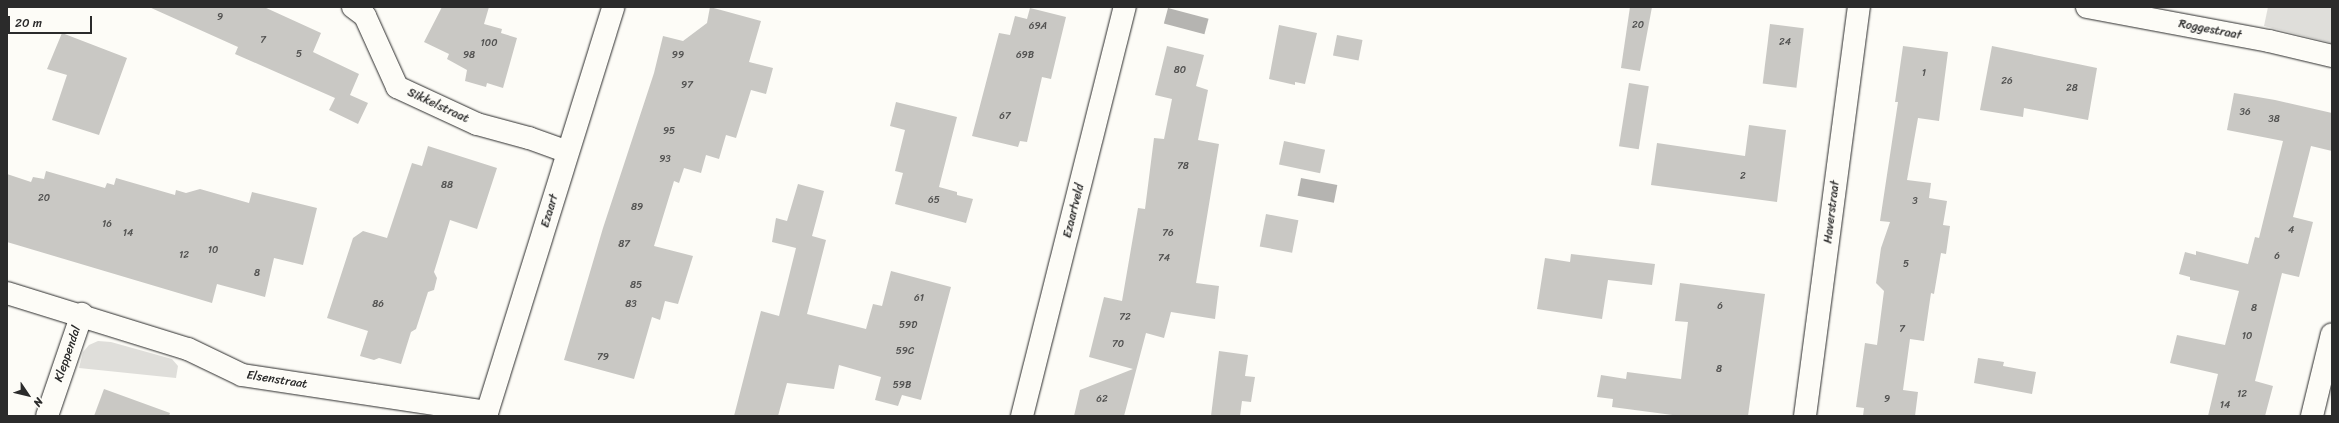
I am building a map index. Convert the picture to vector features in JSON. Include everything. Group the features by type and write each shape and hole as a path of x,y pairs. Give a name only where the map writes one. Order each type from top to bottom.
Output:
{"street":[{"name":"Sikkelstraat","path":"353,7 365,16 397,87 477,124 529,138 568,152"},
{"name":"Ezaart","path":"487,414 613,7"},
{"name":"Ezaartveld","path":"1022,416 1125,7"},
{"name":"Haverstraat","path":"1805,416 1859,7"},
{"name":"Roggestraat","path":"2087,7 2269,41 2332,56"},
{"name":"Elsenstraat","path":"7,293 82,314 188,349 242,375 487,414"},
{"name":"Kleppendal","path":"47,416 82,314"},
{"path":"2312,416 2332,334"}],"shaded area":[{"path":"2268,7 2332,7 2332,43 2264,26"},
{"path":"1168,8 1209,19 1204,34 1164,23"},
{"path":"1301,178 1337,185 1334,203 1298,196"},
{"path":"98,341 111,342 172,359 178,366 176,378 79,368 83,352 89,345"}],"building":[{"path":"149,7 264,7 321,33 313,52 359,74 350,95 368,103 358,124 329,110 335,98 235,54 238,47"},
{"path":"442,7 489,7 484,24 502,29 501,33 517,38 503,88 487,83 486,87 465,81 467,70 447,59 449,54 424,42"},
{"path":"710,7 761,21 749,62 773,68 766,94 751,90 736,138 726,135 719,159 706,155 701,173 684,168 679,183 674,181 654,246 693,256 678,304 665,301 660,320 652,317 634,379 564,360 603,228 654,73 663,36 683,41 707,23"},
{"path":"1630,7 1652,7 1640,71 1621,68"},
{"path":"1030,8 1066,17 1051,79 1042,77 1027,142 1020,141 1018,147 972,136 999,33 1010,35 1015,16 1027,19"},
{"path":"1770,24 1804,28 1796,88 1763,84"},
{"path":"1279,25 1317,33 1305,84 1295,82 1295,85 1269,79"},
{"path":"62,33 127,58 99,135 52,120 67,75 47,69"},
{"path":"1337,35 1363,40 1359,61 1333,56"},
{"path":"1167,46 1204,55 1196,86 1208,90 1198,140 1219,144 1196,283 1219,286 1215,319 1171,312 1164,338 1146,333 1124,416 1074,416 1080,390 1133,369 1089,357 1104,297 1122,301 1138,208 1145,209 1154,138 1164,139 1172,99 1155,95"},
{"path":"1903,46 1948,52 1939,121 1918,118 1907,180 1931,183 1929,198 1947,201 1943,225 1950,226 1946,254 1941,253 1934,294 1931,293 1924,341 1910,339 1903,390 1918,392 1915,416 1863,416 1864,408 1856,407 1865,343 1877,345 1884,291 1876,283 1881,248 1890,222 1880,221 1898,102 1895,102"},
{"path":"1992,46 2097,68 2088,120 2024,108 2023,117 1980,110"},
{"path":"1629,83 1649,86 1639,149 1619,146"},
{"path":"2234,93 2275,100 2332,113 2332,151 2311,146 2293,217 2313,222 2299,277 2282,273 2255,381 2273,386 2265,416 2208,416 2218,374 2170,363 2177,335 2225,345 2239,291 2190,280 2190,277 2179,274 2185,252 2196,255 2196,251 2248,264 2255,237 2259,238 2283,141 2227,130"},
{"path":"896,102 957,117 939,187 957,192 957,195 973,199 966,223 895,204 903,173 895,171 905,130 890,126"},
{"path":"1749,125 1786,130 1777,202 1651,185 1657,143 1745,156"},
{"path":"1284,141 1325,150 1320,173 1279,164"},
{"path":"428,146 497,168 477,229 450,220 434,272 437,278 434,290 428,292 416,329 411,332 401,364 379,358 374,360 360,356 368,331 327,318 353,238 363,231 387,238 412,163 422,166"},
{"path":"46,171 105,188 107,183 114,185 116,178 175,195 176,190 186,193 200,189 249,203 252,192 317,208 303,265 274,258 265,297 217,284 212,303 7,242 7,174 31,182 33,177 44,179"},
{"path":"798,184 824,191 812,236 826,240 807,314 866,329 873,304 882,306 891,271 951,287 921,400 902,395 898,406 875,400 881,377 839,365 834,389 787,383 778,416 734,416 761,311 779,316 796,248 772,242 776,218 787,221"},
{"path":"1266,214 1298,220 1292,253 1260,246"},
{"path":"1571,254 1655,264 1652,285 1608,280 1602,319 1537,309 1545,258 1570,262"},
{"path":"1680,283 1765,294 1748,416 1680,416 1612,407 1613,399 1597,397 1601,375 1626,379 1627,372 1681,379 1688,322 1675,321"},
{"path":"1219,351 1248,355 1245,376 1255,377 1251,402 1242,401 1240,416 1211,416"},
{"path":"1978,358 2004,362 2003,366 2036,372 2032,394 1974,383"},
{"path":"104,389 170,413 169,416 94,416"}]}
